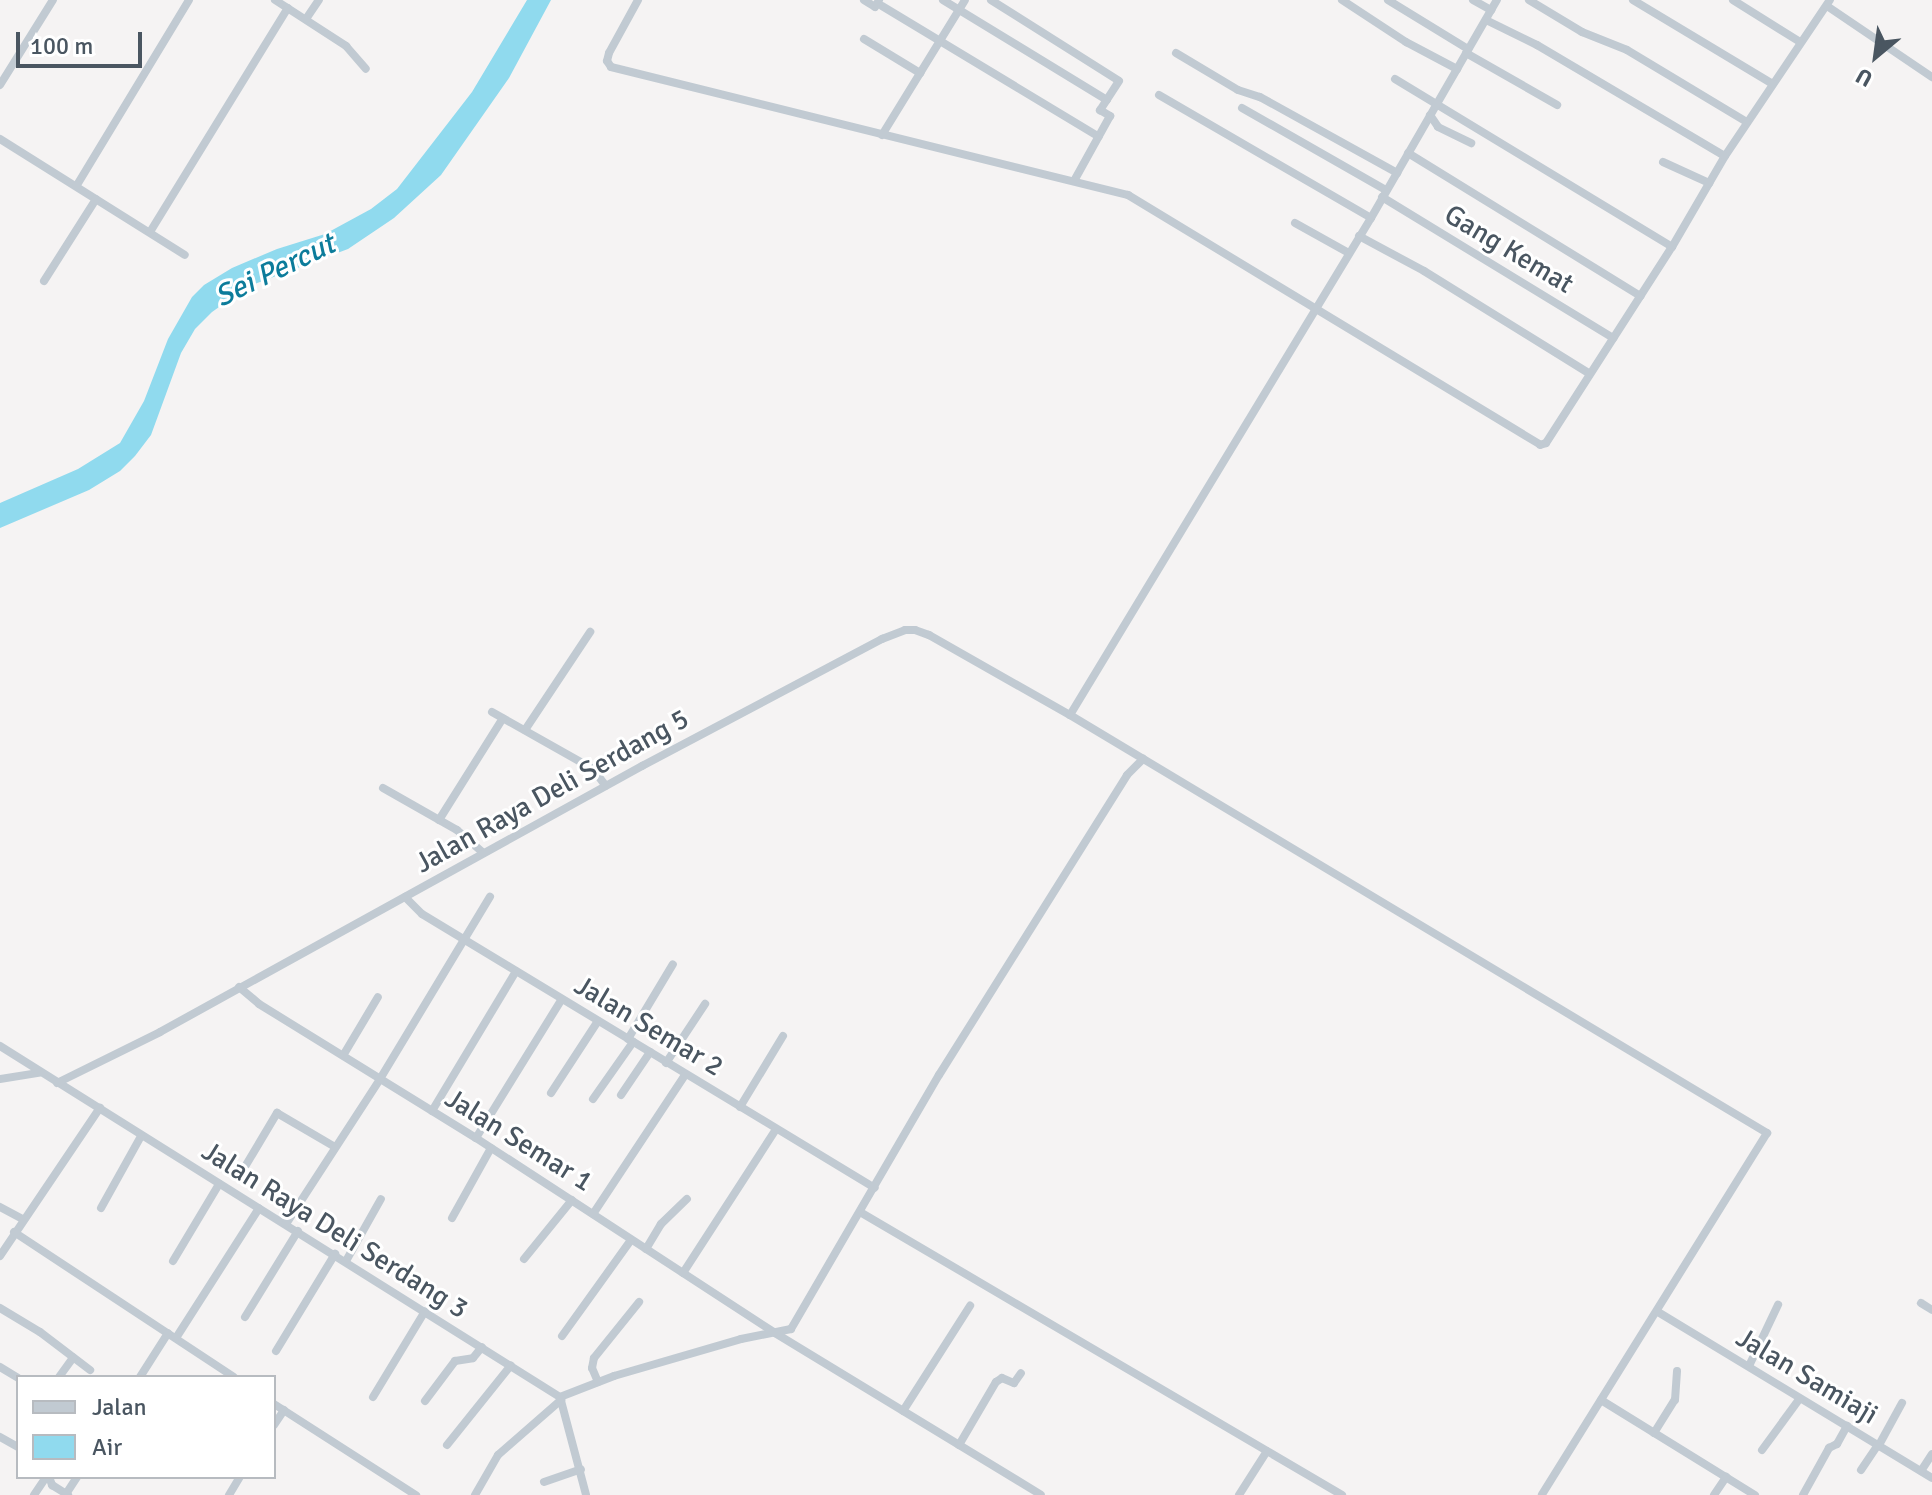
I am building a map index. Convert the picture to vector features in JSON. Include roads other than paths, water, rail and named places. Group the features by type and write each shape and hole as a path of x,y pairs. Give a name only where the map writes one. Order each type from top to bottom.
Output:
{"street":[{"path":"0,85 53,0"},
{"path":"77,185 189,0"},
{"path":"275,0 346,46 366,69"},
{"path":"306,19 319,0"},
{"path":"638,0 609,53 607,61 611,67 1135,198 1316,307 1433,383 1540,445 1546,443 1672,247 1725,156 1828,3 1932,77"},
{"path":"864,0 875,7 880,3 1099,137"},
{"path":"943,0 1107,100"},
{"path":"882,135 965,0"},
{"path":"991,0 1119,81 1100,110 1110,116 1074,181"},
{"path":"1342,0 1406,42 1457,69"},
{"path":"1388,0 1557,105"},
{"path":"1473,0 1491,10"},
{"path":"1070,715 1371,218 1497,0"},
{"path":"1529,0 1582,32 1627,50 1747,122"},
{"path":"1633,0 1773,84"},
{"path":"1733,0 1800,42"},
{"path":"150,232 288,8"},
{"path":"1486,20 1537,45 1725,156"},
{"path":"864,39 920,73"},
{"path":"1176,53 1238,90 1260,97 1397,173"},
{"path":"1395,79 1672,247"},
{"path":"1159,95 1371,218"},
{"name":"Gang Kemat","path":"1242,108 1613,338"},
{"path":"1430,115 1438,127 1471,143"},
{"path":"0,139 185,255"},
{"path":"1408,153 1640,296"},
{"path":"1663,162 1709,183"},
{"path":"44,281 96,199"},
{"path":"1295,223 1349,253"},
{"path":"1359,236 1424,271 1590,374"},
{"name":"Jalan Raya Deli Serdang 5","path":"57,1083 241,990 606,786 905,630 929,635 1070,715 1767,1133 1658,1312"},
{"path":"525,730 590,632"},
{"path":"492,712 593,769 606,786"},
{"path":"439,820 503,718"},
{"path":"475,1495 498,1455 561,1399 598,1382 768,1328 791,1329 939,1075 1127,775 1143,759"},
{"path":"383,788 439,820 483,853"},
{"path":"286,1224 380,1079 490,897"},
{"name":"Jalan Semar 2","path":"406,898 414,907 464,940 875,1188"},
{"path":"593,1099 673,964"},
{"path":"432,1111 516,971"},
{"name":"Jalan Semar 1","path":"241,990 768,1328 1041,1495"},
{"path":"344,1054 378,997"},
{"path":"476,1138 562,999"},
{"path":"666,1063 705,1004"},
{"path":"551,1093 598,1021"},
{"path":"740,1107 783,1036"},
{"name":"Jalan Raya Deli Serdang 3","path":"0,1046 561,1399"},
{"path":"621,1095 650,1052"},
{"path":"0,1079 39,1073"},
{"path":"593,1214 685,1075"},
{"path":"0,1256 100,1108"},
{"path":"246,1165 277,1113 335,1147"},
{"path":"683,1273 776,1129"},
{"path":"101,1208 141,1136"},
{"path":"452,1218 491,1148"},
{"path":"173,1261 219,1184"},
{"path":"346,1261 381,1199"},
{"path":"646,1249 661,1224 687,1199"},
{"path":"524,1259 572,1200"},
{"path":"0,1207 23,1219"},
{"path":"142,1375 172,1336 259,1208"},
{"path":"860,1212 1342,1495"},
{"path":"245,1317 298,1231"},
{"path":"14,1232 231,1375"},
{"path":"562,1336 631,1240"},
{"path":"276,1351 335,1254"},
{"path":"598,1382 592,1368 594,1358 639,1302"},
{"path":"1921,1303 1932,1310"},
{"path":"1749,1366 1778,1305"},
{"path":"903,1411 970,1306"},
{"path":"0,1308 40,1332 90,1370"},
{"path":"373,1397 425,1311"},
{"path":"1555,1495 1544,1492 1658,1312"},
{"name":"Jalan Samiaji","path":"1658,1312 1932,1478"},
{"path":"425,1401 455,1361 473,1358 482,1347"},
{"path":"60,1375 73,1358"},
{"path":"447,1445 511,1365"},
{"path":"1654,1433 1675,1400 1677,1371"},
{"path":"959,1445 998,1380 1014,1383 1021,1373"},
{"path":"1762,1450 1800,1398"},
{"path":"561,1399 586,1495"},
{"path":"1601,1400 1755,1495"},
{"path":"1861,1470 1902,1403"},
{"path":"276,1405 416,1495"},
{"path":"276,1422 284,1410"},
{"path":"1803,1495 1829,1448 1837,1444 1847,1426"},
{"path":"1239,1495 1267,1451"},
{"path":"1921,1471 1932,1454"},
{"path":"544,1482 581,1469"},
{"path":"1714,1495 1726,1477"},
{"path":"34,1495 46,1479"},
{"path":"49,1479 52,1485 67,1494"}],"water":[{"name":"Sei Percut","path":"527,0 551,0 509,78 441,175 394,218 348,249 249,286 212,312 195,329 181,353 151,435 135,456 120,471 89,490 0,528 0,503 78,469 120,443 144,401 168,339 192,297 204,285 232,268 277,249 325,234 371,209 397,189 472,92"}]}
